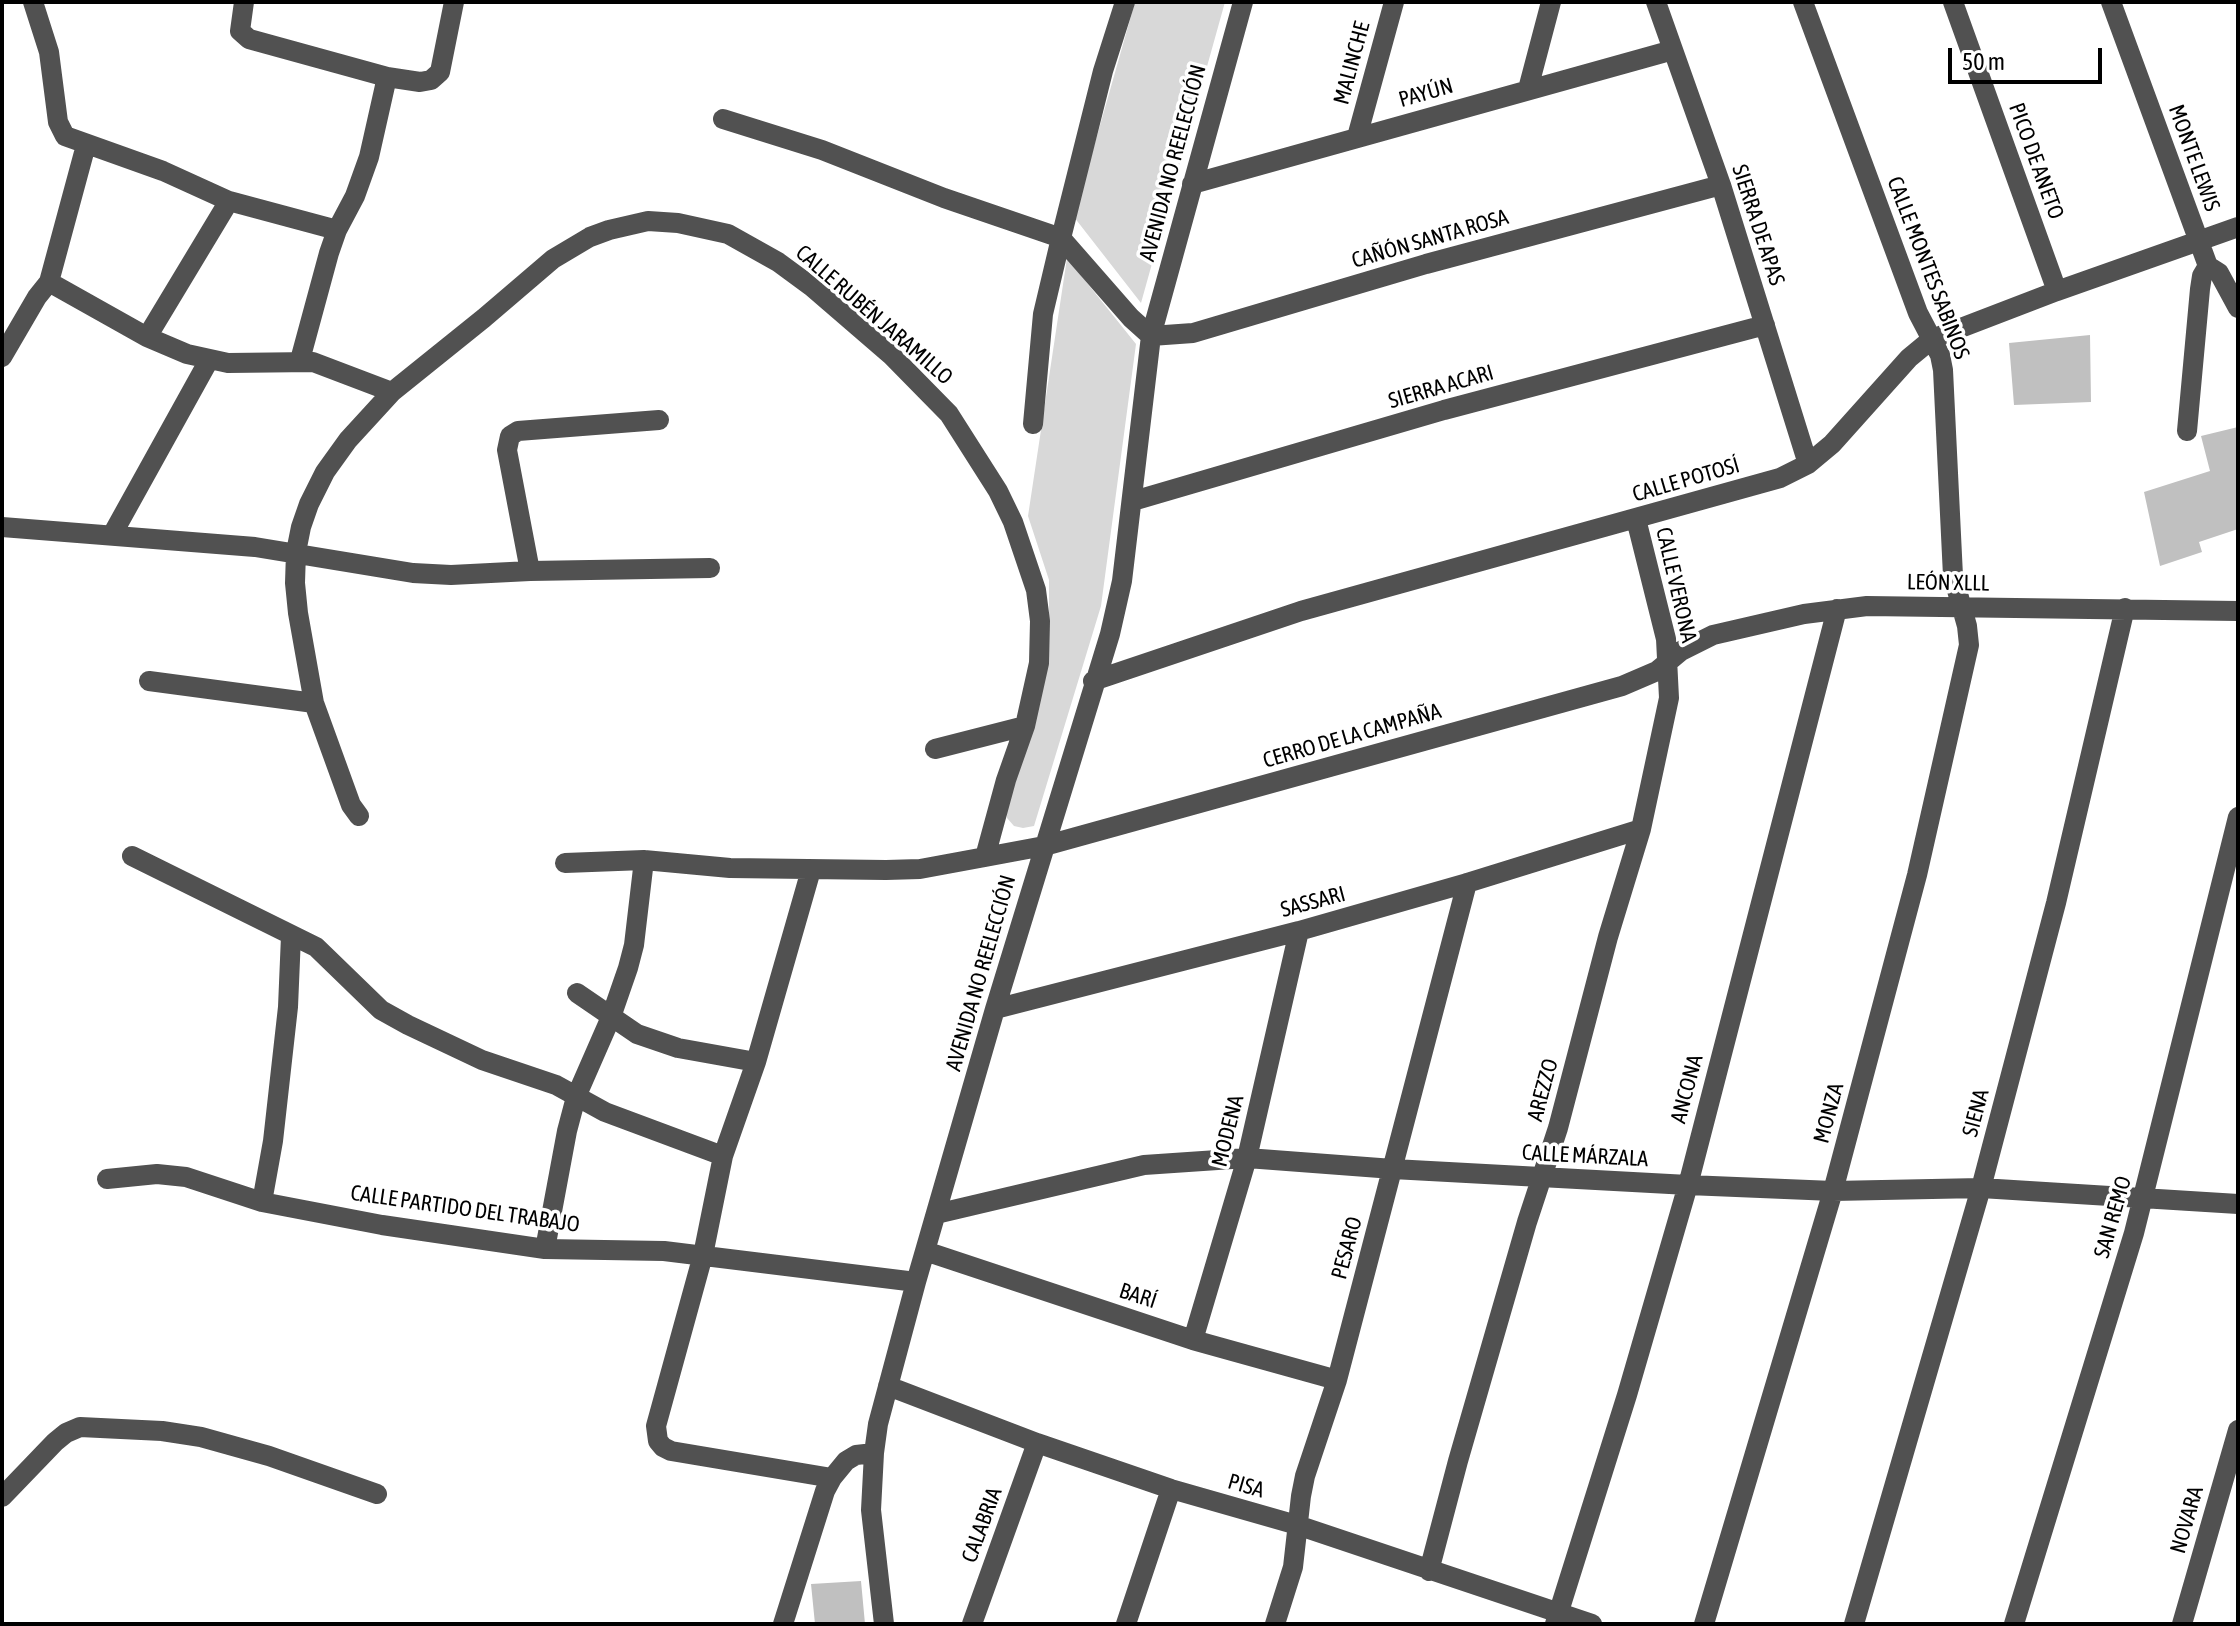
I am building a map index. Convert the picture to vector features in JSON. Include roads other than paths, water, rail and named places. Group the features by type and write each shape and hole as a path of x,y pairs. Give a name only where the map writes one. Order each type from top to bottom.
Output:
{"street":[{"path":"33,2 49,52 59,127 65,136 163,171 229,201 337,230"},
{"path":"244,2 240,31 249,39 387,77 420,82 436,77 440,72 454,2"},
{"path":"1033,424 1043,314 1103,71 1125,2"},
{"name":"AVENIDA NO REELECCIÓN","path":"884,1624 871,1510 874,1453 888,1386 995,1009 1093,681 1110,634 1122,581 1151,336 1243,2"},
{"name":"MALINCHE","path":"1357,137 1394,2"},
{"path":"1528,89 1551,2"},
{"name":"SIERRA DE APAS","path":"1656,2 1721,185 1808,464"},
{"name":"CALLE MONTES SABINOS","path":"1803,2 1918,313 1943,370 1953,576 1961,608"},
{"name":"PICO DE ANETO","path":"1953,2 2057,291"},
{"name":"MONTE LEWIS","path":"2111,2 2208,266"},
{"name":"PAYÚN","path":"1192,184 1673,50"},
{"path":"300,360 337,230 355,196 369,157 387,77"},
{"path":"723,119 822,150 944,198 1061,238 1131,318 1151,336"},
{"path":"2,357 49,282 86,145"},
{"name":"CAÑÓN SANTA ROSA","path":"1151,336 1193,333 1426,264 1721,185"},
{"path":"147,337 229,201"},
{"name":"CALLE RUBÉN JARAMILLO","path":"359,816 351,805 314,703 295,583 301,527 325,472 348,440 392,392 553,259 590,237 634,223 663,221 711,229 746,243 812,287 920,382 949,414 998,491 1036,590 1040,621 1039,663 1025,726 1006,780 985,857"},
{"name":"CALLE POTOSÍ","path":"1093,681 1301,611 1780,478 1808,464 1832,444 1909,358 1932,339 2238,227"},
{"path":"2187,431 2200,289 2208,266 2219,273 2238,308"},
{"path":"49,282 147,337 187,354 209,360 247,363 300,360 329,367 392,392"},
{"name":"SIERRA ACARI","path":"1133,501 1444,410 1765,325"},
{"path":"112,535 209,360"},
{"path":"530,571 507,450 510,436 518,431 659,420"},
{"name":"CALLE VERONA","path":"1636,519 1661,614 1669,663"},
{"path":"2,527 296,552 413,573 451,575 710,568"},
{"name":"LEÓN XLLL","path":"1669,663 1697,641 1725,631 1867,606 2238,611"},
{"name":"MONZA","path":"1704,1624 1833,1191 1917,875 1969,645 1961,608"},
{"name":"SIENA","path":"1854,1624 1981,1188 2056,903 2125,608"},
{"name":"ANCONA","path":"1557,1618 1627,1395 1688,1185 1837,609"},
{"name":"AREZZO","path":"1429,1571 1641,829 1669,698 1669,663"},
{"name":"CERRO DE LA CAMPAÑA","path":"1044,846 1622,686 1640,680 1669,663"},
{"path":"149,681 314,703"},
{"path":"935,749 1025,726"},
{"name":"SAN REMO","path":"2014,1624 2143,1199 2238,817"},
{"name":"SASSARI","path":"995,1009 1299,931 1641,829"},
{"path":"565,863 644,860 730,868 920,869 1044,846"},
{"path":"132,856 316,947 381,1010 408,1025 482,1060 556,1085 605,1112 723,1156"},
{"path":"545,1249 576,1097 611,1017 634,945 644,860"},
{"path":"811,870 756,1062 723,1156 703,1255 656,1426 658,1441 671,1451 832,1478"},
{"name":"PESARO","path":"1275,1624 1293,1567 1305,1476 1337,1380 1467,883"},
{"name":"MODENA","path":"1193,1340 1247,1158 1299,931"},
{"path":"262,1202 273,1141 288,1007 291,936"},
{"path":"577,993 637,1034 678,1048 756,1062"},
{"name":"CALLE MÁRZALA","path":"936,1214 1144,1165 1247,1158 1688,1185 1833,1191 1981,1188 2238,1204"},
{"name":"CALLE PARTIDO DEL TRABAJO","path":"107,1179 157,1174 186,1177 262,1202 434,1234 545,1249 664,1251 916,1282"},
{"name":"BARÍ","path":"925,1251 1193,1340 1337,1380"},
{"name":"PISA","path":"888,1386 1037,1443 1171,1489 1297,1525 1557,1618 1592,1624"},
{"path":"2,1497 55,1442 80,1427 162,1431 201,1437 269,1456 377,1494"},
{"name":"NOVARA","path":"2182,1624 2238,1430"},
{"name":"CALABRIA","path":"972,1624 1037,1443"},
{"path":"783,1624 825,1491 846,1461 856,1455 874,1453"},
{"path":"1126,1624 1171,1489"}]}
